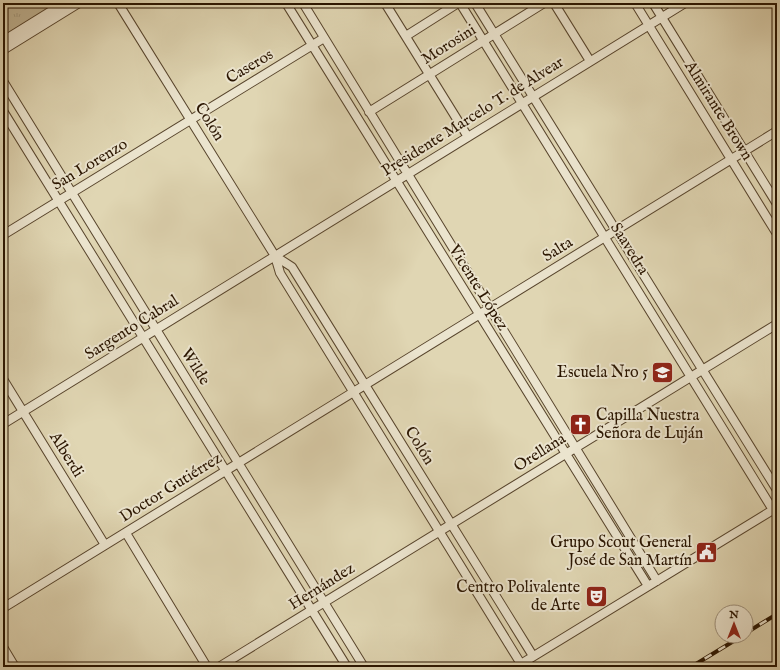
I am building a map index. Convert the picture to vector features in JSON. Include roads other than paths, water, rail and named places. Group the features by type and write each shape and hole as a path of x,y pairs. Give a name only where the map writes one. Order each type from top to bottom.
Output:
{"street":[{"path":"3,41 64,3"},
{"path":"3,50 79,3"},
{"name":"Colón","path":"118,3 275,256 280,273 440,531 519,665"},
{"name":"Vicente López","path":"286,3 648,586"},
{"name":"Vicente López","path":"303,3 657,580"},
{"path":"385,3 468,137"},
{"path":"406,36 459,3"},
{"name":"Saavedra","path":"459,3 484,41 691,377 775,509"},
{"name":"Saavedra","path":"475,3 777,490"},
{"name":"Morosini","path":"369,112 544,3"},
{"path":"554,3 590,62"},
{"name":"Almirante Brown","path":"635,3 777,234"},
{"name":"Almirante Brown","path":"653,3 777,204"},
{"name":"Presidente Marcelo T. de Alvear","path":"275,256 685,3"},
{"name":"Caseros","path":"191,120 324,38"},
{"name":"Wilde","path":"3,81 364,667"},
{"name":"Wilde","path":"3,111 346,667"},
{"name":"San Lorenzo","path":"3,235 191,120"},
{"name":"Salta","path":"353,392 777,131"},
{"name":"Colón","path":"275,256 292,267 534,656"},
{"name":"Sargento Cabral","path":"3,424 275,256"},
{"name":"Orellana","path":"440,531 777,324"},
{"name":"Alberdi","path":"3,379 105,545"},
{"name":"Doctor Gutiérrez","path":"3,608 353,392"},
{"path":"519,665 775,509"},
{"name":"Hernández","path":"219,667 440,531"},
{"path":"126,533 207,667"},
{"path":"3,647 16,667"}],"railway":[{"path":"754,628 777,614"},
{"path":"691,667 729,644"}],"place":[{"name":"Escuela Nro 5","path":"663,373"},
{"name":"Capilla Nuestra Señora de Luján","path":"581,425"},
{"name":"Grupo Scout General José de San Martín","path":"707,552"},
{"name":"Centro Polivalente de Arte","path":"596,597"}]}
